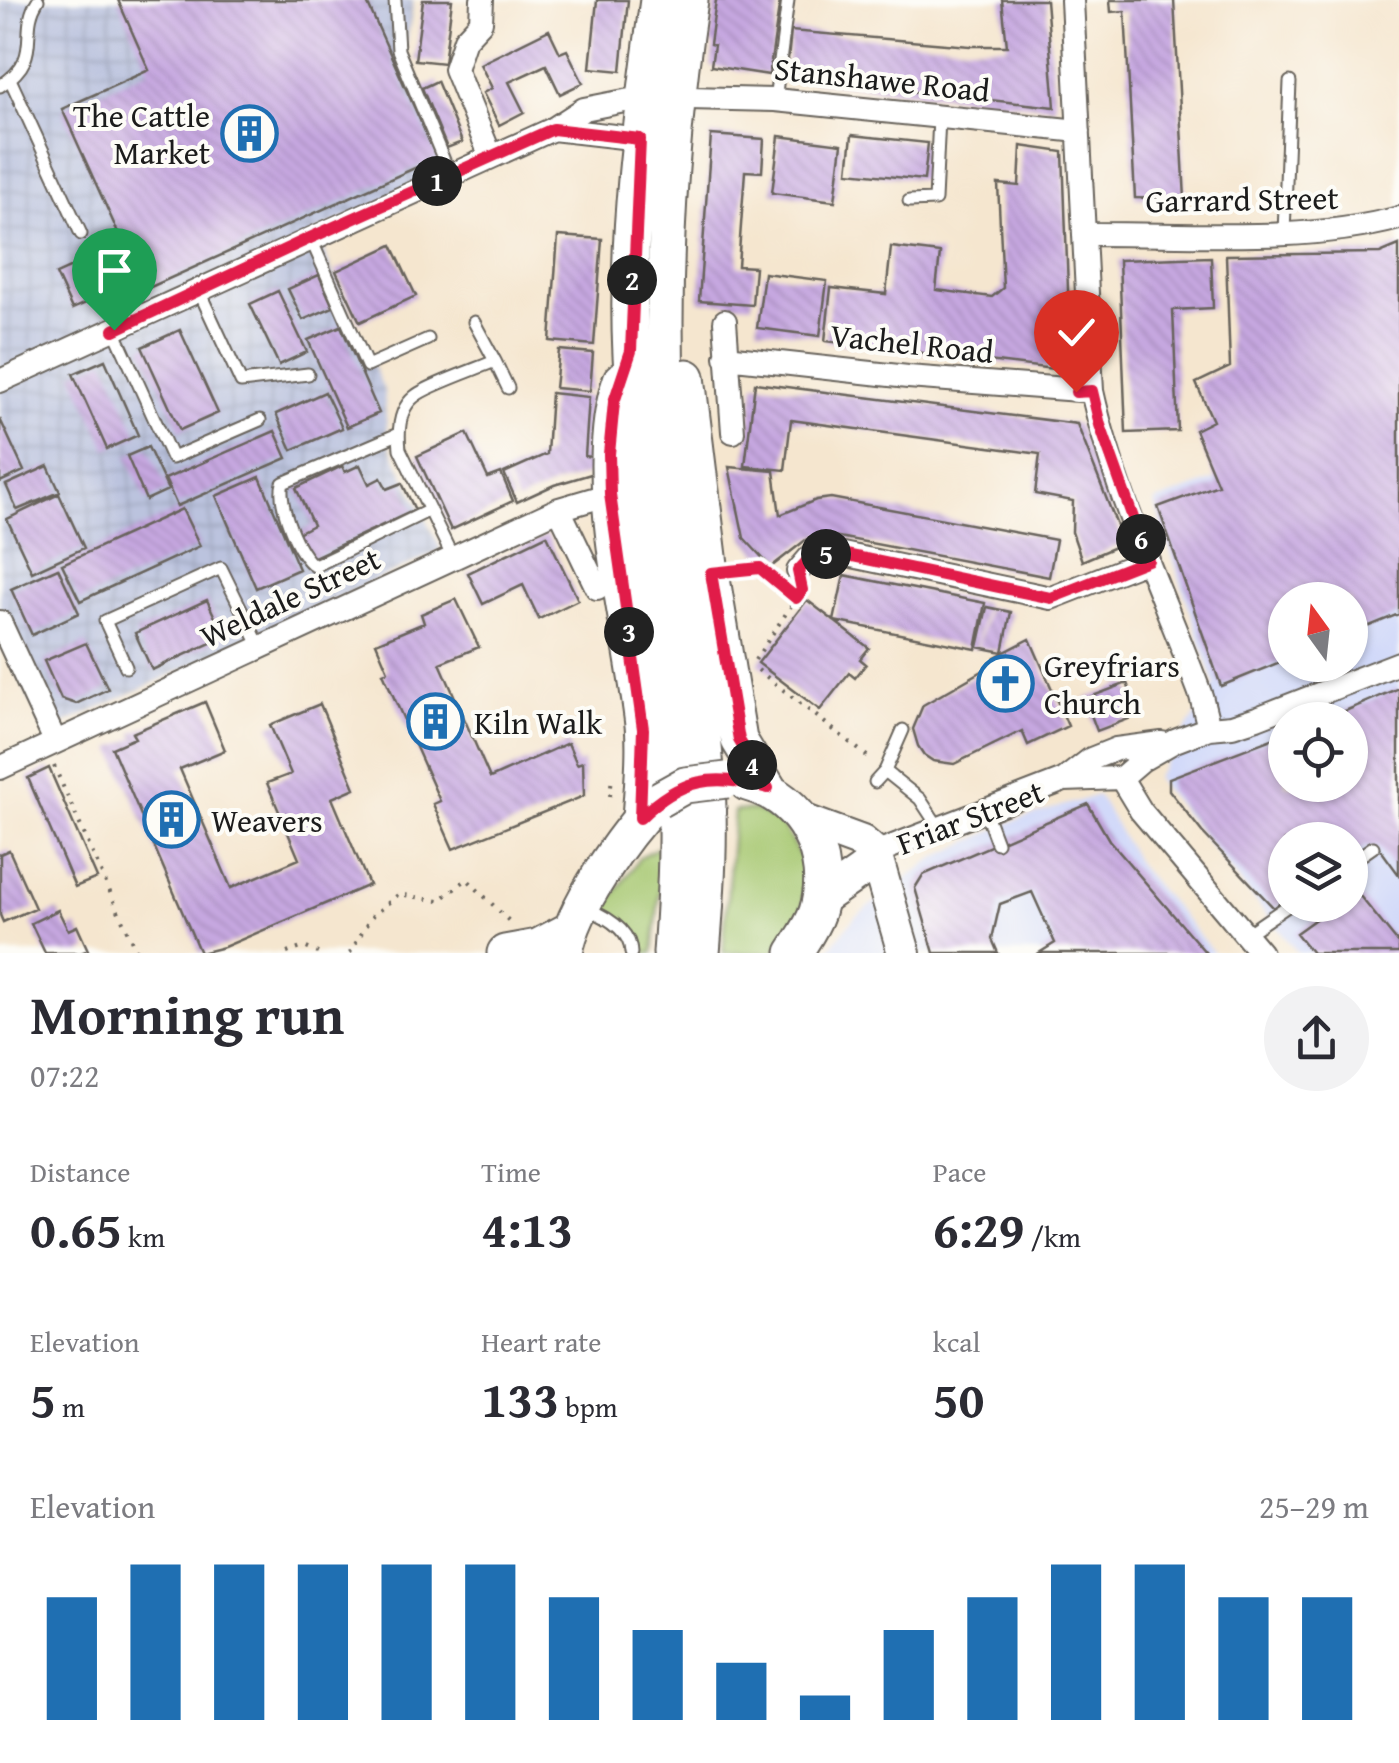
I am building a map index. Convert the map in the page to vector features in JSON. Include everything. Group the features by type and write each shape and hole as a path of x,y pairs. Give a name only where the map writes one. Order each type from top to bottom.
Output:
{"main road":[{"path":"658,0 668,90 666,299 672,471 706,774 708,831 702,953"},
{"path":"672,953 676,840 672,741 638,447 631,351 640,139 668,90 690,0"},
{"path":"666,299 687,379 711,573 739,740 768,788 805,821 820,862 820,900 815,918 794,953"},
{"path":"631,351 614,402 610,494 643,729 649,809"},
{"path":"514,952 572,930 649,809 685,785 727,780 768,788"}],"street":[{"path":"482,0 480,22 464,39 454,69 491,157"},
{"path":"1072,0 1092,391 1100,425 1209,728"},
{"name":"Stanshawe Road","path":"0,381 553,129 584,109 668,90 1079,131"},
{"path":"553,129 640,139"},
{"name":"Garrard Street","path":"1085,234 1284,233 1356,229 1399,218"},
{"path":"725,321 733,432"},
{"name":"Vachel Road","path":"726,357 1092,391"},
{"name":"Weldale Street","path":"0,768 559,510 610,494"},
{"path":"559,510 598,588"},
{"path":"798,571 810,558 833,552 1051,598 1148,560"},
{"path":"0,622 50,744"},
{"name":"Friar Street","path":"1064,780 1122,778 1142,760 1175,741 1209,728 1257,718 1399,662"},
{"name":"Friar Street","path":"820,900 863,870 875,854 1064,780 1091,759 1116,749 1175,741"},
{"path":"1122,778 1141,811 1253,944"},
{"name":"Friar Street","path":"805,821 852,838 875,854"},
{"path":"875,854 904,953"}],"lane":[{"path":"38,0 30,13 30,51 5,82 81,234"},
{"path":"395,0 398,50 450,176"},
{"path":"775,100 788,0"},
{"path":"1284,233 1290,82"},
{"path":"909,201 935,200 939,118"},
{"path":"310,238 367,366 428,340"},
{"path":"198,289 241,382 308,374"},
{"path":"474,322 508,388"},
{"path":"114,330 172,458 260,420"},
{"path":"454,558 400,449 400,420 414,397 495,361"},
{"path":"398,434 282,483 280,498 306,560 316,566 430,510"},
{"path":"126,667 105,622 221,568 260,647"},
{"path":"875,782 886,771 903,730"},
{"path":"886,771 920,799 939,828"},
{"path":"985,811 997,843"},
{"path":"1368,850 1373,847"},
{"path":"572,930 596,912 624,932 631,943 630,953"},
{"path":"1253,944 1273,922"}],"path":[{"path":"711,573 760,568 796,598"},
{"path":"798,571 802,590 751,665 886,771"},
{"path":"50,744 137,953"},
{"path":"350,953 371,917 399,894 440,901 468,880 519,932 514,952"},
{"path":"287,953 304,947 318,953"}],"shaded area":[{"path":"0,0 414,0 404,60 453,169 315,232 384,390 388,442 441,550 45,733 0,636"},
{"path":"1300,449 1399,492 1399,953 1298,953 1273,922 1368,922 1368,822 1268,822 1268,916 1155,778 1215,685 1154,502"},
{"path":"1098,795 1139,866 1214,953 826,953 855,917 935,858 1013,821"}],"green space":[{"path":"755,810 781,823 804,863 803,908 773,953 723,953 734,811"},
{"path":"665,844 653,953 641,953 641,945 605,908 640,857"}],"building":[{"name":"The Cattle Market","path":"118,0 366,0 437,158 144,290 62,109 149,70"},
{"path":"423,0 452,0 444,63 415,60"},
{"path":"597,0 628,0 621,71 590,68"},
{"path":"716,0 780,0 769,75 711,66"},
{"path":"1002,0 1046,0 1055,107 786,78 791,31 1007,46"},
{"path":"1110,0 1174,0 1185,199 1135,198 1125,11 1111,12"},
{"path":"549,30 560,53 567,50 583,83 560,94 546,65 509,82 524,112 499,125 483,93 492,88 480,64"},
{"path":"437,81 462,142 447,148 422,88"},
{"path":"711,135 764,139 762,172 745,171 738,266 755,267 752,305 699,301"},
{"path":"852,135 928,143 924,180 848,172"},
{"path":"779,136 842,144 835,201 772,193"},
{"path":"1021,146 1063,152 1070,345 1053,369 825,341 831,288 886,294 891,247 940,253 936,290 992,297 1003,288 998,184 1019,186"},
{"path":"558,236 602,239 594,345 550,341"},
{"path":"392,245 416,296 360,322 336,271"},
{"path":"1399,245 1399,614 1368,627 1368,582 1268,582 1268,667 1221,686 1158,507 1218,485 1195,430 1213,421 1196,383 1230,367 1226,255 1380,253"},
{"path":"118,246 134,282 72,309 56,274"},
{"path":"1211,257 1213,308 1173,310 1178,431 1126,433 1119,260"},
{"path":"764,273 827,281 820,336 757,328"},
{"path":"319,275 333,307 303,320 288,289"},
{"path":"278,291 307,352 279,365 250,304"},
{"path":"341,326 379,413 347,427 308,340"},
{"path":"180,330 218,413 180,430 142,347"},
{"path":"559,350 593,353 590,391 555,388"},
{"path":"105,360 138,435 107,449 73,374"},
{"path":"755,383 1077,424 1124,543 1082,561 1072,532 1073,501 1035,494 1040,454 791,420 785,470 745,466"},
{"path":"325,392 342,428 292,450 276,414"},
{"path":"551,393 589,397 585,456 592,457 591,474 517,502 504,473 547,454"},
{"path":"0,419 24,471 0,482"},
{"path":"275,431 287,458 177,506 165,479"},
{"path":"467,433 488,478 501,473 513,501 451,530 417,456"},
{"path":"148,447 168,490 146,500 127,456"},
{"path":"360,465 369,484 381,478 387,489 402,483 415,510 310,559 298,533 313,525 296,488 342,466 345,472"},
{"path":"48,466 60,492 17,510 6,485"},
{"path":"729,467 774,471 780,515 831,498 1056,540 1049,577 823,534 807,539 771,567 744,538"},
{"path":"260,477 299,569 256,588 216,496"},
{"path":"59,494 84,548 32,572 7,519"},
{"path":"182,509 200,546 80,601 62,564"},
{"path":"547,535 578,600 539,619 523,585 483,604 468,573"},
{"path":"58,568 79,613 32,635 11,589"},
{"path":"844,575 985,603 976,649 834,621"},
{"path":"456,599 479,647 440,663 490,778 568,743 577,764 583,762 584,796 453,849 433,804 440,801 383,673 388,671 376,643 424,623 421,614"},
{"path":"207,600 224,637 152,670 135,633"},
{"path":"807,600 869,648 860,659 866,664 855,678 849,673 820,710 758,663"},
{"path":"987,607 1011,612 1003,652 978,647"},
{"name":"Greyfriars Church","path":"1030,639 1068,726 1028,745 1022,731 954,764 933,761 924,755 913,729 923,705 998,662 995,657"},
{"path":"86,643 108,689 76,704 61,699 44,661"},
{"path":"1127,683 1139,715 1097,731 1085,699"},
{"path":"1399,688 1399,875 1378,846 1368,847 1368,822 1268,822 1268,902 1202,832 1169,790 1169,778 1268,740 1268,802 1368,802 1366,702"},
{"path":"205,702 225,750 180,769 231,888 299,859 267,783 291,774 270,725 320,704 355,788 332,798 369,885 224,947 200,953 112,748 135,738 132,733"},
{"path":"49,768 97,878 75,887 28,778"},
{"path":"1088,804 1109,840 1206,953 1039,953 1055,943 1032,892 1000,904 992,939 998,953 934,953 915,888 923,875"},
{"path":"9,850 35,908 3,922 0,854"},
{"path":"1368,906 1399,944 1399,953 1312,953 1296,933 1311,922 1368,922"},
{"path":"58,910 68,930 77,926 88,950 45,953 31,923"}],"place":[{"name":"The Cattle Market","path":"249,133"},
{"name":"Greyfriars Church","path":"1005,683"},
{"name":"Kiln Walk","path":"435,722"},
{"name":"Weavers","path":"172,820"}],"route":[{"path":"114,330 553,129 640,139 631,351 614,402 609,454 610,494 643,729 640,818 670,792 702,781 747,782 768,788 739,740 711,573 760,568 796,598 802,590 798,571 810,558 833,552 1051,598 1148,560 1100,425 1092,391 1076,392"}]}
